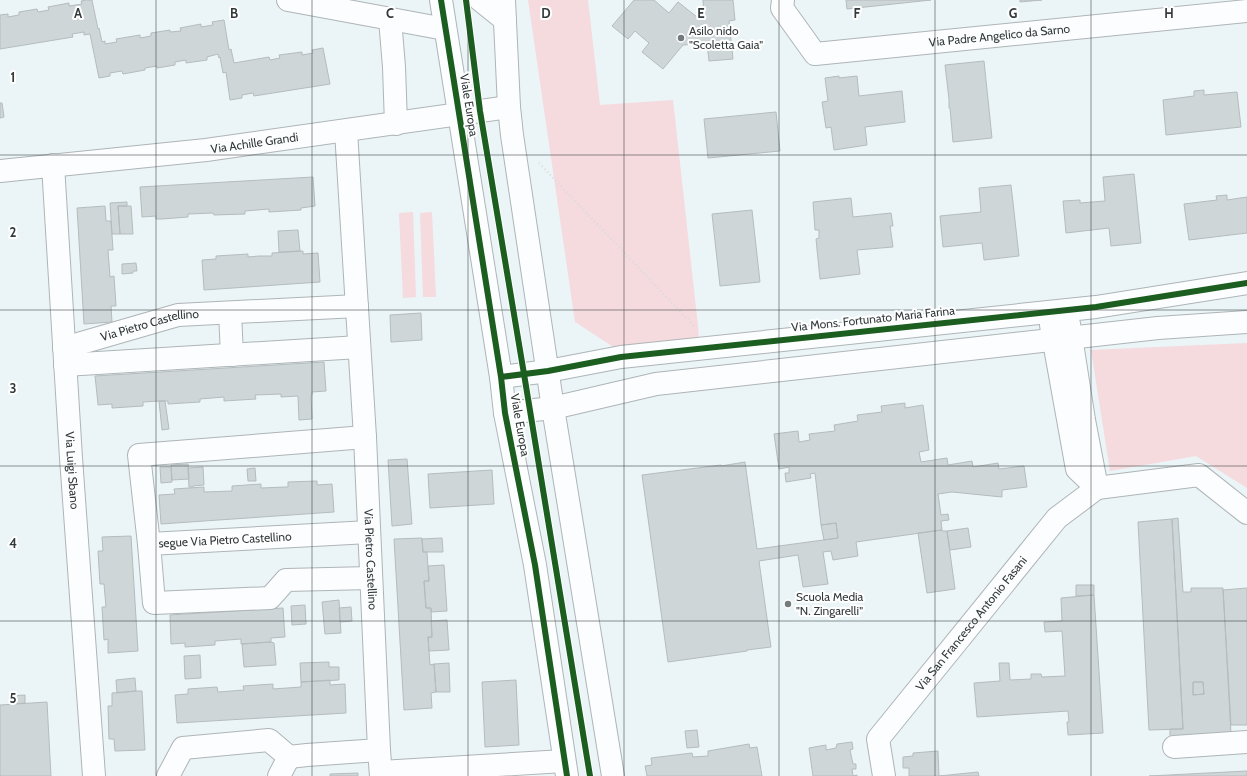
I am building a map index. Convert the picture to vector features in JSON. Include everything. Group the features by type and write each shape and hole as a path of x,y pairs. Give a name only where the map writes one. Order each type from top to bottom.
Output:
{"street":[{"path":"288,0 445,29"},
{"name":"Viale Europa","path":"441,0 501,377 505,413 535,565 566,768"},
{"path":"480,0 505,10 509,107 553,408 613,776"},
{"name":"Via Padre Angelico da Sarno","path":"783,0 782,8 816,54 1247,11"},
{"path":"390,19 396,124"},
{"name":"Via Achille Grandi","path":"0,171 206,150 509,107"},
{"name":"Via Pietro Castellino","path":"346,131 365,437 381,774 566,768"},
{"name":"Via Luigi Sbano","path":"53,165 94,776"},
{"name":"Via Mons. Fortunato Maria Farina","path":"501,377 548,371 621,357 1096,307 1247,283"},
{"name":"Via Pietro Castellino","path":"65,357 178,315 357,306"},
{"path":"1058,311 1077,469 1097,488 1199,475 1247,512"},
{"path":"230,312 232,355"},
{"path":"505,413 553,408 656,384 1062,338 1158,328 1247,322"},
{"name":"Via Pietro Castellino","path":"65,357 232,355 359,346"},
{"path":"149,544 139,455 365,437"},
{"name":"Via San Francesco Antonio Fasani","path":"884,776 878,739 1057,518 1097,488"},
{"name":"segue Via Pietro Castellino","path":"369,532 149,544 154,603 270,598 286,580 371,578"},
{"path":"168,776 183,748 269,740 289,757 379,750"},
{"path":"1174,747 1247,742"},
{"path":"279,776 289,757"}],"path":[{"path":"534,158 714,347"}],"shaded area":[{"path":"528,0 588,0 600,105 673,100 699,342 618,350 575,322"},
{"path":"413,212 416,297 403,298 399,213"},
{"path":"432,212 436,297 423,297 420,213"},
{"path":"1247,343 1247,488 1196,456 1110,471 1091,350"}],"building":[{"path":"92,0 98,29 99,28 102,42 105,41 105,44 117,42 116,39 140,35 140,38 151,36 151,33 170,30 170,32 181,31 180,28 201,24 201,27 213,25 212,22 224,20 229,50 231,49 234,63 269,57 270,60 280,58 279,55 302,52 302,55 313,53 312,50 323,48 330,84 254,96 253,93 242,95 242,98 230,100 226,72 223,73 218,54 207,57 207,60 186,63 186,60 175,62 175,65 145,68 145,70 123,74 122,71 110,73 110,76 99,78 90,34 84,35 84,32 72,34 73,37 0,49 0,15 8,14 8,17 19,15 19,12 37,9 38,12 49,10 48,7 69,3 69,6 82,4 81,1"},
{"name":"Asilo nido \"Scoletta Gaia\"","path":"634,0 654,0 669,13 678,2 697,17 704,16 703,0 733,0 735,20 729,21 733,59 709,61 707,43 683,45 663,69 642,52 649,43 635,31 628,39 612,26"},
{"path":"846,0 931,0 847,9"},
{"path":"1020,0 1042,0 1020,2"},
{"path":"984,61 992,138 953,142 945,65"},
{"path":"839,76 839,78 857,76 859,96 902,91 905,122 865,127 867,145 834,150 831,127 826,128 822,102 828,101 825,78"},
{"path":"1204,90 1204,95 1237,92 1241,127 1166,135 1163,100 1194,96 1194,91"},
{"path":"0,103 2,103 4,117 0,118"},
{"path":"776,112 780,151 708,158 704,119"},
{"path":"1134,174 1141,243 1111,246 1109,228 1066,233 1063,201 1080,200 1080,203 1105,201 1103,177"},
{"path":"313,177 315,206 301,208 301,210 269,212 269,209 245,211 245,214 188,214 188,217 162,219 156,219 156,216 142,217 140,187"},
{"path":"1011,185 1019,256 984,260 982,243 943,247 940,216 981,212 979,188"},
{"path":"1227,195 1227,200 1247,197 1247,233 1189,240 1184,204 1217,200 1216,196"},
{"path":"851,198 853,217 891,213 893,226 890,226 893,247 857,250 860,274 820,279 816,239 819,238 819,230 815,230 813,202"},
{"path":"127,202 127,206 118,206 120,234 112,234 110,203"},
{"path":"105,206 106,221 111,221 113,250 108,250 110,277 114,276 116,306 111,306 112,322 84,324 77,208"},
{"path":"118,206 131,206 133,234 120,234"},
{"path":"752,210 760,282 720,286 712,214"},
{"path":"298,230 300,251 279,252 278,231"},
{"path":"303,251 303,254 318,253 320,282 204,290 202,260 216,259 216,256 248,254 248,257 272,256 272,253"},
{"path":"136,263 137,271 122,274 122,264"},
{"path":"421,313 422,340 391,342 390,315"},
{"path":"324,362 326,391 312,392 312,419 299,420 298,396 281,397 281,394 255,395 256,399 224,401 224,397 200,399 200,402 168,404 168,401 143,402 143,406 112,408 112,404 98,405 95,376"},
{"path":"159,401 165,401 169,429 162,430"},
{"path":"905,403 905,408 923,405 929,450 919,452 921,462 947,458 948,465 972,461 973,467 998,463 999,469 1024,466 1027,487 1002,490 1002,497 952,492 938,494 941,515 948,514 949,520 941,521 942,530 856,542 858,556 833,560 831,551 823,552 828,584 803,587 798,555 759,561 771,647 668,662 642,475 745,462 757,549 838,538 836,523 821,525 815,473 810,474 811,478 786,482 785,473 789,473 789,467 779,469 774,434 798,431 799,442 810,440 809,434 835,431 834,425 858,421 857,415 882,412 881,406"},
{"path":"407,459 412,524 392,526 388,460"},
{"path":"188,464 189,479 172,480 171,465"},
{"path":"160,467 171,467 172,482 161,483"},
{"path":"203,467 204,485 189,487 188,468"},
{"path":"255,468 256,481 248,481 247,469"},
{"path":"492,470 494,504 430,508 428,474"},
{"path":"317,481 317,485 332,484 334,512 161,524 159,495 175,494 174,489 204,487 204,492 232,491 232,486 261,484 261,488 288,487 288,482"},
{"path":"1178,518 1183,592 1191,592 1191,588 1223,588 1231,734 1170,737 1170,729 1183,729 1172,519","holes":["1193,682 1203,682 1204,694 1193,695"]},
{"path":"1172,519 1183,729 1149,730 1138,522"},
{"path":"836,523 838,538 824,540 821,525"},
{"path":"968,528 971,547 950,550 947,531"},
{"path":"942,530 947,531 955,589 927,593 918,533"},
{"path":"131,536 138,651 108,653 108,639 104,640 102,607 106,607 104,584 100,584 98,551 103,551 102,537"},
{"path":"422,538 423,552 427,552 429,581 424,581 426,608 431,608 432,637 428,637 430,665 434,664 436,692 431,693 432,708 404,710 394,539"},
{"path":"442,538 443,552 423,552 422,539"},
{"path":"444,565 447,611 431,612 431,608 426,608 424,581 429,581 428,566"},
{"path":"1076,585 1094,585 1094,595 1076,596"},
{"path":"1247,588 1247,725 1231,725 1223,590"},
{"path":"1094,595 1103,733 1068,735 1068,711 977,717 974,683 1000,681 999,663 1009,663 1010,680 1031,679 1031,674 1041,674 1042,677 1065,676 1062,631 1045,632 1044,622 1062,621 1061,598"},
{"path":"339,600 341,633 325,634 322,602"},
{"path":"305,605 306,624 292,625 291,606"},
{"path":"351,607 352,621 340,622 339,608"},
{"path":"283,608 285,637 271,638 271,642 241,644 241,639 215,641 215,645 185,647 185,643 171,644 170,615"},
{"path":"447,620 449,650 429,651 428,637 432,637 431,621"},
{"path":"274,643 276,665 244,667 242,644"},
{"path":"200,655 201,678 185,679 184,656"},
{"path":"329,662 329,667 339,667 339,680 301,682 300,663"},
{"path":"449,663 450,692 436,692 434,664"},
{"path":"135,678 136,691 117,693 116,680"},
{"path":"330,680 330,685 345,684 346,713 177,723 175,695 188,694 188,689 217,687 218,692 244,690 243,686 273,684 273,689 301,687 301,682"},
{"path":"516,680 519,745 485,747 482,682"},
{"path":"1193,682 1203,682 1204,694 1193,695"},
{"path":"142,691 145,750 115,751 114,739 109,739 108,706 112,706 112,693"},
{"path":"25,695 25,703 11,704 10,696"},
{"path":"47,702 51,776 0,776 0,705"},
{"path":"697,730 699,747 687,748 685,731"},
{"path":"852,742 853,749 850,750 853,764 856,764 856,769 852,769 853,776 813,776 809,748 826,745 826,750 836,748 837,744"},
{"path":"749,744 750,748 757,747 762,776 647,776 645,766 652,765 651,758 692,753 693,757 708,756 708,751"},
{"path":"938,751 939,776 909,776 909,768 903,768 903,757 913,756 913,753"},
{"path":"1247,771 1247,776 1149,776"},
{"path":"978,772 979,776 939,776"},
{"path":"358,773 358,776 330,776 330,774"}],"cycle path":[{"path":"441,0 501,377 505,413 535,565 567,776"},
{"path":"466,0 480,111 590,776"},
{"path":"501,377 548,371 621,357 1096,307 1247,283"}],"place":[{"name":"Asilo nido \"Scoletta Gaia\"","path":"681,38"},
{"name":"Scuola Media \"N. Zingarelli\"","path":"788,604"}]}
